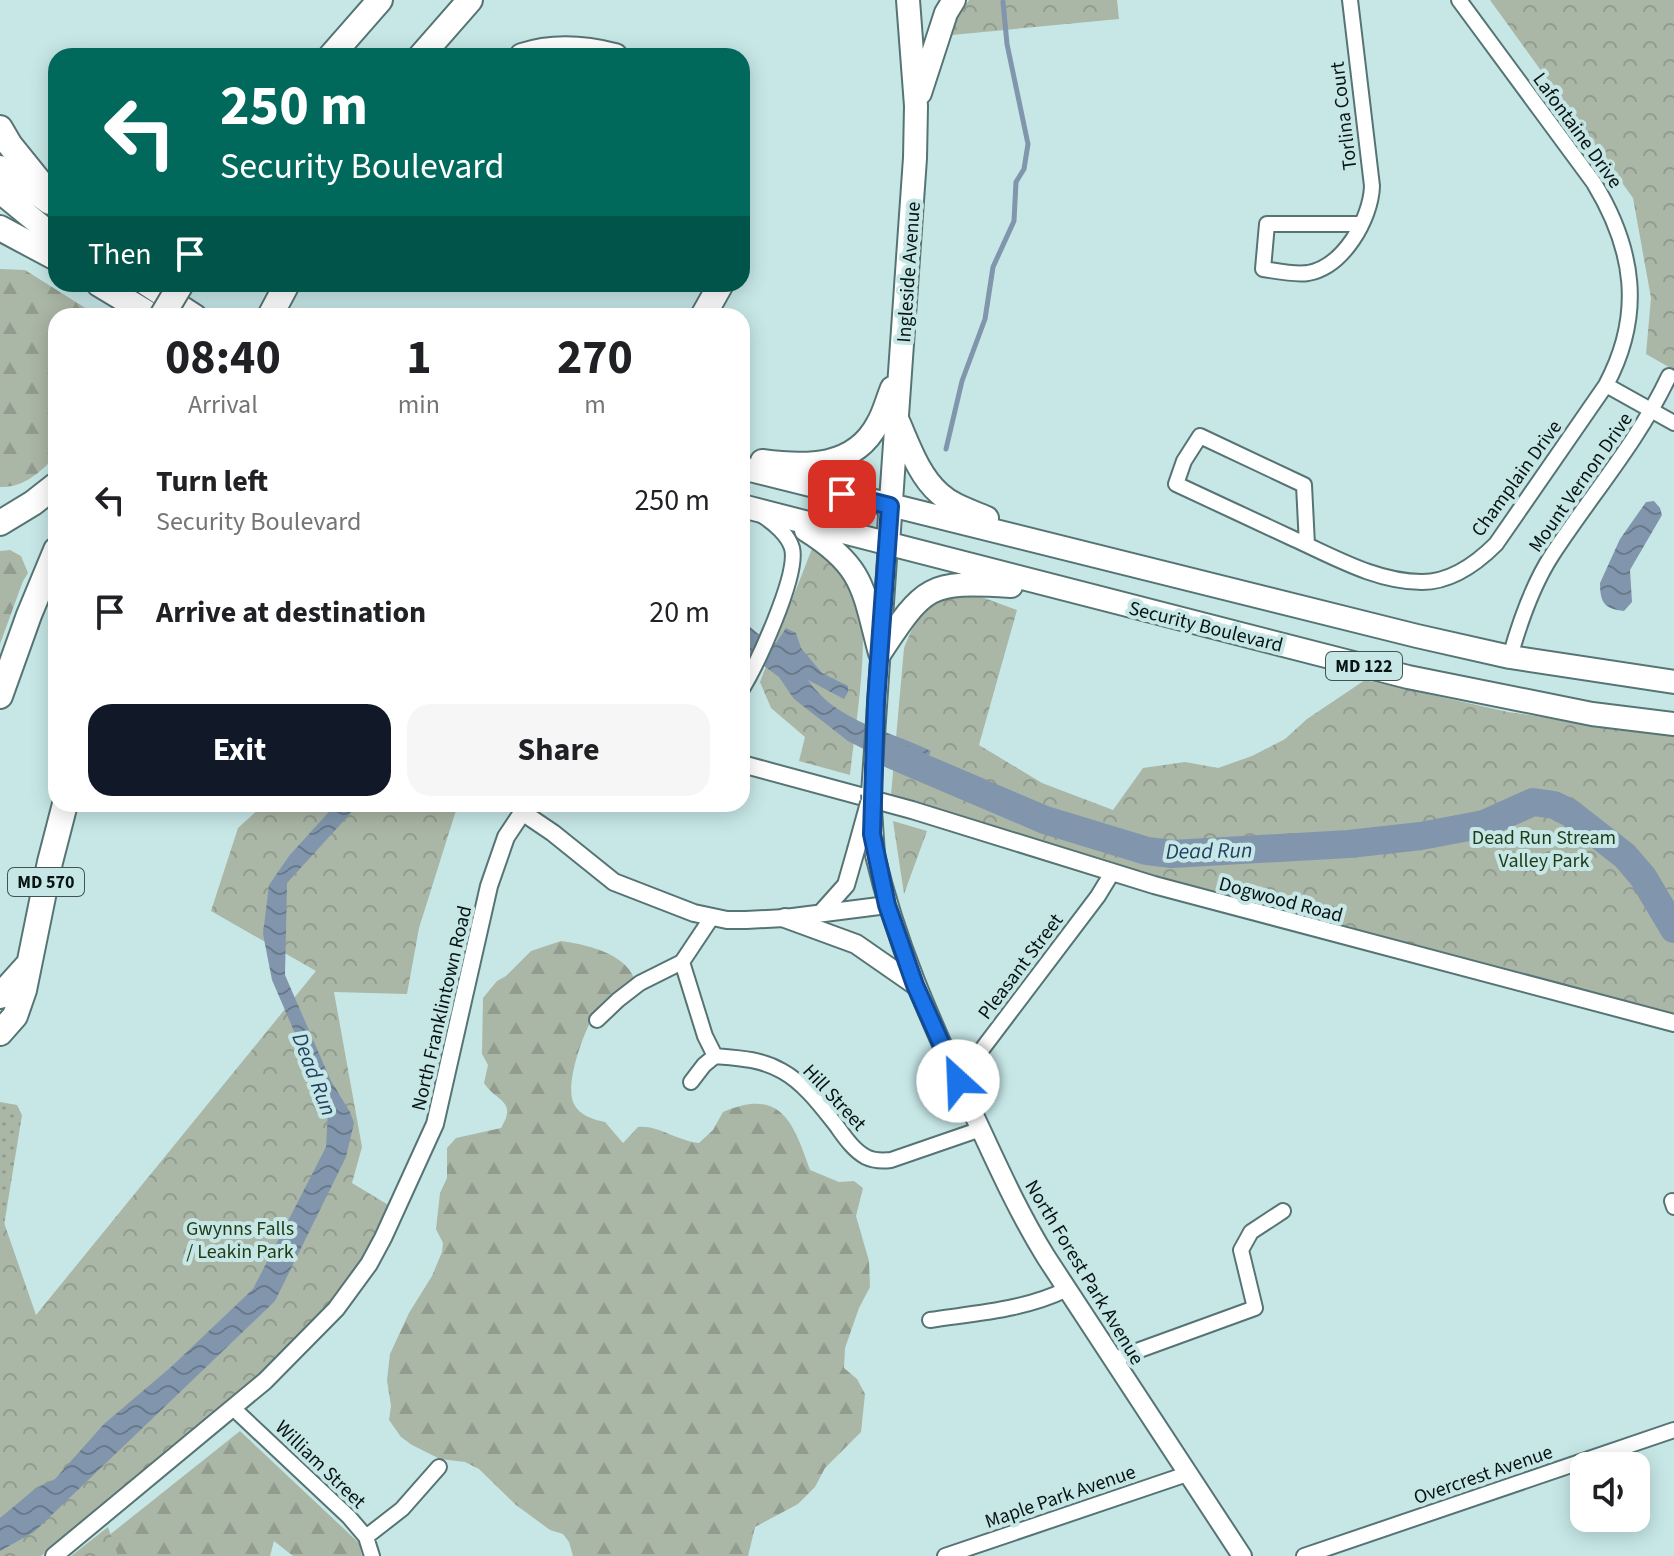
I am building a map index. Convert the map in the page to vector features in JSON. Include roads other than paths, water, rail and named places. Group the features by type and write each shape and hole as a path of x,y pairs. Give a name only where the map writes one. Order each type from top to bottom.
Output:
{"highway":[{"path":"335,48 367,0"},
{"path":"337,48 380,0"},
{"path":"428,48 470,0"},
{"path":"0,128 48,192"},
{"path":"0,228 48,254"},
{"path":"112,292 140,308"},
{"path":"0,523 48,491"},
{"path":"0,696 48,569"},
{"name":"MD 570","path":"0,1033 19,1007 63,812"},
{"path":"0,996 29,961"}],"main road":[{"name":"Ingleside Avenue","path":"888,544 915,173 916,106 908,0"},
{"path":"916,106 946,13 954,0"},
{"path":"0,167 48,202"},
{"path":"0,192 48,231"},
{"path":"121,292 142,308"},
{"path":"158,292 183,308"},
{"path":"750,460 788,465 822,464 840,459 857,449 874,430 901,365"},
{"path":"897,419 921,471 942,496 1036,539"},
{"name":"MD 122","path":"750,470 1417,636 1510,657 1674,682"},
{"name":"Security Boulevard","path":"750,508 1439,684 1592,714 1674,724"},
{"path":"785,517 831,546 851,567 863,592 879,662"},
{"name":"North Forest Park Avenue","path":"888,544 871,794 875,855 887,905 915,985 1025,1222 1242,1556"},
{"path":"879,662 912,606 926,594 940,588 957,584 1059,589"},
{"path":"785,918 856,944 915,985"}],"street":[{"name":"Torlina Court","path":"1350,0 1372,199 1361,224 1338,256 1324,267 1308,273 1263,269 1267,224 1361,224"},
{"name":"Lafontaine Drive","path":"1459,0 1594,183 1624,244 1629,277 1628,309 1618,362 1606,385"},
{"name":"Mount Vernon Drive","path":"1510,657 1521,619 1550,557 1636,438 1669,376"},
{"path":"1606,385 1674,423"},
{"name":"Champlain Drive","path":"1307,545 1304,485 1200,436 1184,461 1176,484 1307,545 1358,568 1395,580 1425,582 1478,563 1517,517 1606,385"},
{"path":"750,508 770,520 787,538 791,546 792,574 750,674"},
{"name":"Dogwood Road","path":"750,766 912,810 1112,873 1674,1023"},
{"path":"821,913 846,885 871,794"},
{"name":"North Franklintown Road","path":"54,1556 293,1355 336,1309 369,1264 389,1228 435,1124 489,886 506,837 522,812"},
{"path":"529,812 614,882 648,897 712,917 727,920 785,918 887,905"},
{"name":"Pleasant Street","path":"958,1081 1098,896 1112,873"},
{"path":"597,1020 640,983 682,962 712,917"},
{"path":"682,962 705,1036 715,1056 691,1082"},
{"name":"Hill Street","path":"715,1056 753,1059 785,1073 823,1109 852,1146 866,1157 880,1161 981,1129"},
{"path":"1112,1360 1255,1308 1241,1250 1251,1232 1283,1211"},
{"path":"930,1320 1028,1304 1067,1289"},
{"name":"William Street","path":"233,1408 349,1517 366,1537 372,1556"},
{"name":"Overcrest Avenue","path":"1304,1556 1674,1430"},
{"path":"366,1537 402,1509 439,1467"},
{"name":"Maple Park Avenue","path":"945,1556 1187,1474"}],"water":[{"path":"1654,501 1662,515 1630,570 1632,602 1624,611 1612,608 1602,600 1600,583 1620,539 1646,502"},
{"path":"750,627 763,638 776,643 786,628 796,633 801,648 822,673 848,686 844,699 808,680 820,694 848,716 931,751 918,777 848,741 794,699 779,677 750,656"},
{"name":"Dead Run","path":"329,812 352,812 287,883 285,975 331,1081 354,1123 346,1157 275,1301 34,1532 0,1551 0,1518 36,1488 55,1479 104,1424 171,1367 253,1289 326,1147 328,1110 272,980 263,934 269,885 289,856"}],"waterway":[{"path":"946,449 962,381 985,319 993,267 1014,221 1016,182 1024,169 1028,144 1007,44 1003,2"},
{"name":"Dead Run","path":"888,753 1045,820 1147,851 1172,854 1349,844 1421,836 1484,824 1533,802 1554,805 1570,813 1625,856 1643,877 1674,929"}],"park label":[{"name":"Dead Run Stream Valley Park","path":"1544,848"},
{"name":"Gwynns Falls / Leakin Park","path":"240,1240"}]}
